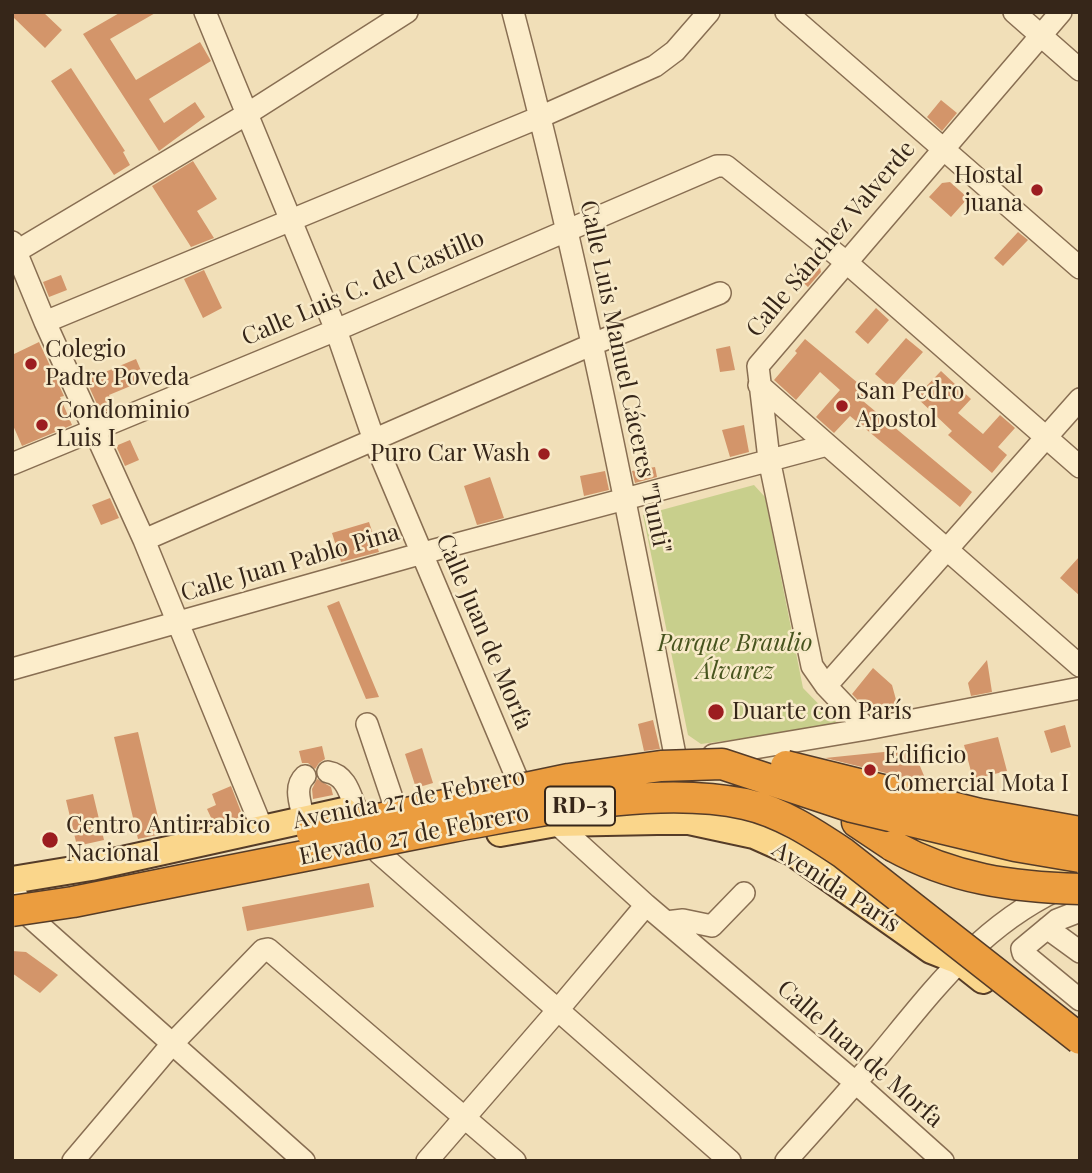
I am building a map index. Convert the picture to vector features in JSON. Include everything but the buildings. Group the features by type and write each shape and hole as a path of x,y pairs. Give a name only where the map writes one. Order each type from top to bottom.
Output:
{"highway":[{"path":"717,760 785,766 980,814 1080,832"},
{"name":"Elevado 27 de Febrero","path":"12,890 142,869 569,779 717,760 852,807 1015,846 1080,857"},
{"name":"Elevado 27 de Febrero","path":"18,916 73,902 370,842 514,816 596,804 688,798 746,804 809,830 844,853 1080,1039"},
{"path":"514,816 581,817 657,805 690,804 749,814 778,824 843,864 937,938 958,961"},
{"path":"857,822 920,861 955,874 1024,885 1080,889"}],"main road":[{"name":"Avenida 27 de Febrero","path":"12,880 91,867 262,828 516,776 675,755 756,766 827,800 857,822 915,844 960,857 1080,877"},
{"name":"Avenida París","path":"556,824 689,821 754,835 792,852 931,950 958,961 1080,1055"},
{"name":"Avenida 27 de Febrero","path":"18,916 556,824"}],"street":[{"name":"Calle Juan de Morfa","path":"205,12 336,330 374,440 516,776 556,824 943,1161"},
{"path":"262,828 144,540 14,249 247,114 407,12"},
{"name":"Calle Luis Manuel Cáceres \"Tunti\"","path":"513,12 593,344 626,497 675,755"},
{"path":"45,321 291,221 656,66 675,51 709,12"},
{"path":"786,12 1080,268"},
{"path":"1014,12 1080,70"},
{"name":"Calle Sánchez Valverde","path":"867,729 826,686 813,666 769,459 758,366 1061,12"},
{"name":"Calle Luis C. del Castillo","path":"12,464 336,330 717,166 734,170 846,262"},
{"path":"846,262 1080,467"},
{"path":"144,540 593,344 720,293"},
{"path":"759,385 1080,666"},
{"path":"826,686 1080,399"},
{"name":"Calle Juan Pablo Pina","path":"12,669 626,497 827,445"},
{"path":"717,760 1080,688"},
{"path":"367,724 393,801"},
{"path":"328,772 335,773 345,782 356,809"},
{"path":"304,776 300,779 298,789 304,820"},
{"path":"379,853 730,1161"},
{"path":"786,1161 856,1083 958,961 1021,909 1080,877"},
{"path":"12,890 18,916 172,1044 304,1161"},
{"path":"666,922 683,920 712,926 744,893"},
{"path":"427,1161 646,905"},
{"path":"1080,912 1071,913 1047,928 1022,949 1023,953 1080,1000"},
{"path":"1047,928 1080,952"},
{"path":"74,1161 172,1044 263,950 268,949 515,1161"}],"green space":[{"name":"Parque Braulio Álvarez","path":"754,485 765,497 803,688 840,726 701,744 688,735 643,515"}],"place":[{"name":"Hostal juana","path":"1037,190"},
{"name":"Colegio Padre Poveda","path":"31,364"},
{"name":"San Pedro Apostol","path":"842,406"},
{"name":"Condominio Luis I","path":"42,425"},
{"name":"Puro Car Wash","path":"544,454"},
{"name":"Duarte con París","path":"716,712"},
{"name":"Edificio Comercial Mota I","path":"870,770"},
{"name":"Centro Antirrabico Nacional","path":"50,840"}]}
